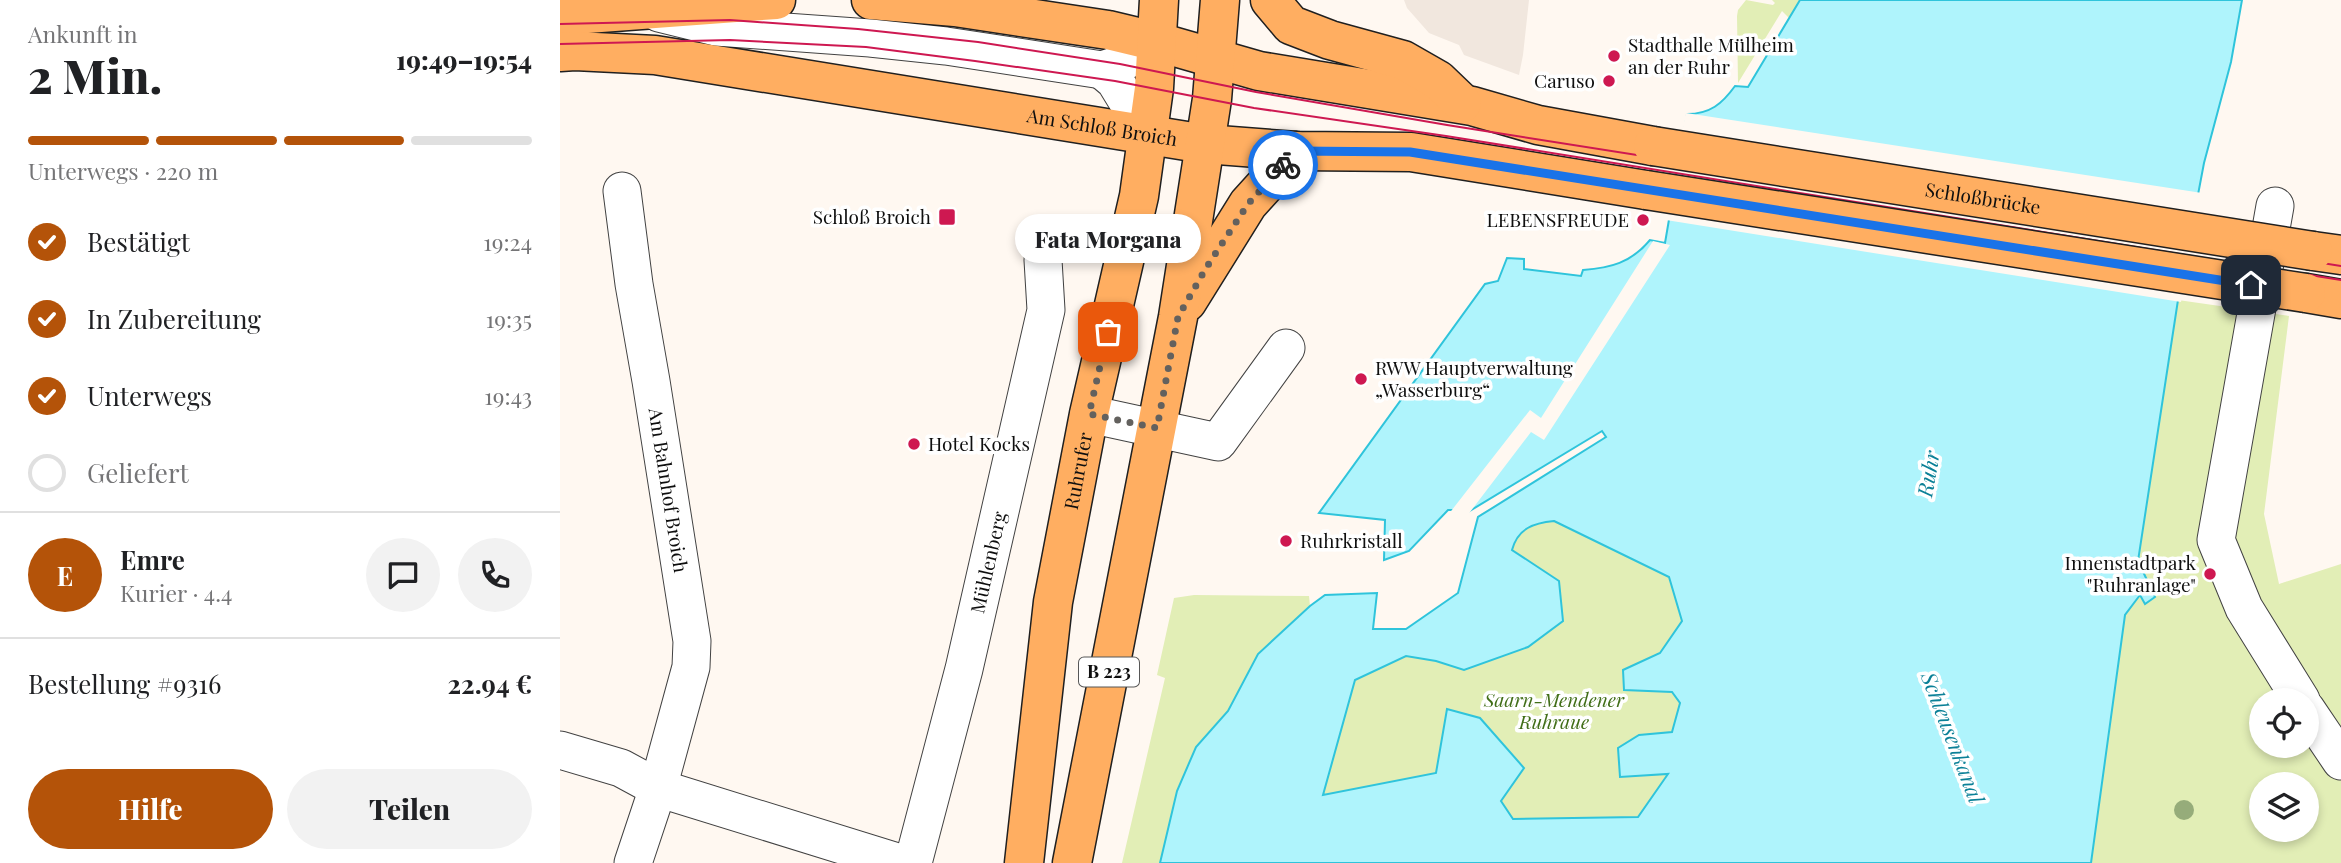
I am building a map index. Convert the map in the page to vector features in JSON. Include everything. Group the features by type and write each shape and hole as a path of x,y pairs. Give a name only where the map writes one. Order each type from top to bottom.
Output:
{"main road":[{"path":"560,16 776,0"},
{"path":"871,0 955,8 1076,12 1108,30 1259,71 1468,105"},
{"name":"Ruhrufer","path":"1024,863 1053,602 1089,414 1139,196 1158,42 1159,0"},
{"name":"B 223","path":"1072,863 1178,317 1205,144 1216,60 1220,0"},
{"path":"1270,0 1291,25 1330,40 1404,60 1438,80 1468,105"},
{"name":"Am Schloß Broich","path":"567,52 655,55 1205,144 1296,151 1410,152 2327,297"},
{"name":"Schloßbrücke","path":"1468,105 1538,125 1653,146 2327,253"},
{"path":"1178,317 1248,204 1296,151"}],"street":[{"path":"651,11 716,27 933,45 1102,70 1120,64 1158,42"},
{"path":"567,52 716,27"},
{"path":"1102,70 1115,82 1148,135"},
{"name":"Am Bahnhof Broich","path":"622,191 634,284 692,642 691,667 658,788 632,863"},
{"path":"2275,206 2216,540 2244,608 2294,688"},
{"name":"Mühlenberg","path":"913,863 964,669 1046,310 1043,260"},
{"path":"1089,414 1219,442 1286,348"},
{"path":"2319,728 2341,761"},
{"path":"560,750 621,768 658,788 900,863"}],"green space":[{"path":"1746,0 1773,5 1775,3 1772,0 1800,0 1790,19 1782,11 1738,83 1737,16"},
{"name":"Innenstadtpark \"Ruhranlage\"","path":"2178,300 2289,316 2264,514 2279,584 2341,564 2341,863 2091,863 2125,615 2141,594 2154,597 2138,562"},
{"name":"Saarn-Mendener Ruhraue","path":"1624,430 1691,438 1683,863 1232,863 1372,629 1406,629 1442,607 1473,577 1481,514"},
{"path":"1194,595 1309,596 1310,606 1258,654 1228,711 1196,747 1177,791 1160,863 1122,863 1165,678 1157,675 1174,598"}],"shaded area":[{"path":"1404,0 1529,0 1519,75 1464,55 1459,45 1429,33 1407,8"}],"water":[{"path":"1800,0 2242,0 2231,62 2204,163 2178,300 2138,561 2155,597 2145,604 2140,595 2125,615 2091,863 1160,863 1177,791 1196,747 1228,711 1258,654 1325,595 1377,593 1373,629 1406,629 1458,593 1478,517 1606,437 1602,431 1468,512 1448,510 1409,551 1384,560 1385,520 1319,513 1485,284 1498,281 1507,258 1524,259 1524,269 1581,276 1583,270 1611,266 1628,259 1650,240 1665,243 1687,114 1715,107 1735,86 1748,87","holes":["1554,521 1669,577 1682,621 1660,653 1623,670 1624,690 1672,692 1680,703 1672,732 1639,735 1618,748 1620,777 1668,774 1638,817 1513,819 1501,801 1524,768 1480,718 1447,709 1436,773 1323,795 1355,680 1406,656 1436,661 1464,670 1528,647 1563,621 1559,581 1512,550 1518,536 1528,528"]}],"pier":[{"path":"1686,111 2202,193 2181,302 1666,220"},
{"path":"1653,241 1670,245 1544,440 1531,432 1467,516 1458,513 1448,515 1530,410 1541,418"}],"tram line":[{"path":"560,24 730,20 858,29 978,42 1120,64 1256,92 1447,125 2341,266"},
{"path":"560,44 730,40 866,47 975,61 1115,81 1254,108 1446,136 2341,280"}],"way so far":[{"path":"1108,332 1089,414 1157,428 1178,317 1248,204 1283,165"}],"place":[{"name":"Stadthalle Mülheim an der Ruhr","path":"1614,56"},
{"name":"Caruso","path":"1609,81"},
{"name":"Schloß Broich","path":"947,217"},
{"name":"LEBENSFREUDE","path":"1643,220"},
{"name":"Fata Morgana","path":"1108,332"},
{"name":"RWW Hauptverwaltung „Wasserburg“","path":"1361,379"},
{"name":"Hotel Kocks","path":"914,444"},
{"name":"Ruhrkristall","path":"1286,541"},
{"name":"Innenstadtpark \"Ruhranlage\"","path":"2210,574"}],"route":[{"path":"1283,165 1296,151 1410,152 2251,285"}],"water label":[{"name":"Ruhr","path":"1929,474"},
{"name":"Schleusenkanal","path":"1952,738"}]}
